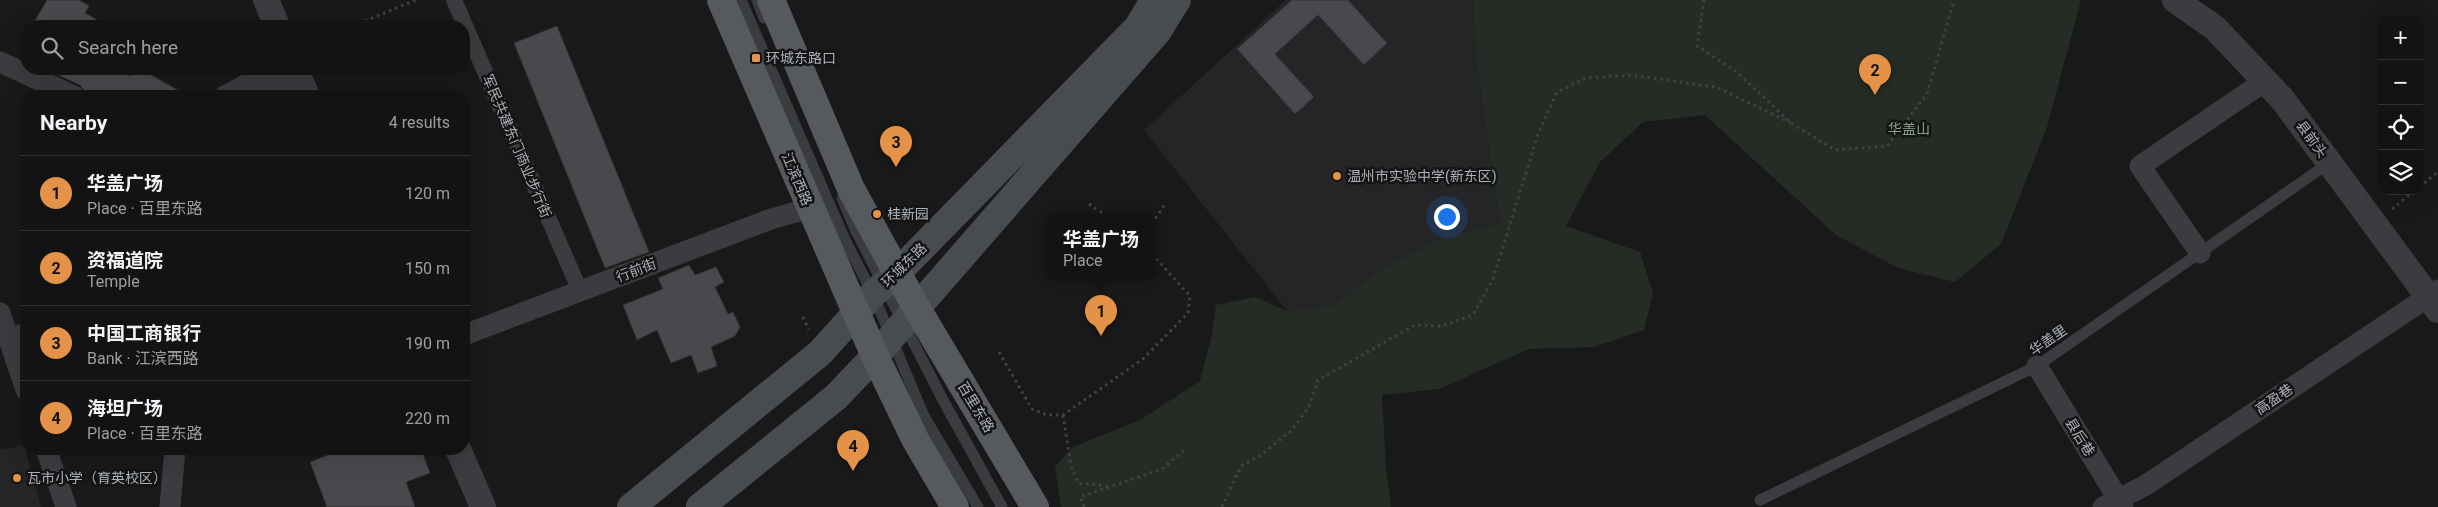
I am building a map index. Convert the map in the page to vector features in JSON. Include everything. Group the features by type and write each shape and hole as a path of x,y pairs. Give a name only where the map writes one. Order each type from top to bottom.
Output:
{"main road":[{"name":"江滨西路","path":"721,0 810,208 878,290 896,330"},
{"name":"江滨西路","path":"771,0 851,189 878,290 896,330"},
{"name":"环城东路","path":"631,507 820,353 878,290 1138,27 1157,1"},
{"name":"环城东路","path":"700,507 836,397 1157,32 1157,1"},
{"path":"896,330 915,439 955,507"},
{"name":"百里东路","path":"896,330 1035,507"}],"street":[{"path":"266,0 274,20"},
{"name":"军民共建东门商业步行街","path":"454,0 463,20"},
{"name":"县前头","path":"2175,0 2215,28 2283,100 2374,223 2435,299"},
{"name":"军民共建东门商业步行街","path":"470,37 580,291"},
{"path":"0,62 20,71"},
{"path":"28,75 61,90"},
{"path":"236,90 249,83 300,81"},
{"path":"2200,253 2140,166 2266,81"},
{"name":"行前街","path":"470,333 771,219 810,208"},
{"name":"高盈巷","path":"2115,504 2435,299"},
{"path":"0,313 18,336 20,350"},
{"name":"县后巷","path":"2037,366 2115,504"},
{"path":"48,455 66,507"},
{"path":"170,507 175,455"},
{"path":"461,455 483,507"}],"lane":[{"path":"741,0 845,240 878,290"},
{"path":"756,0 768,27"},
{"name":"华盖里","path":"1760,500 2037,366 2329,163"},
{"path":"837,186 878,290"},
{"path":"896,330 924,416 978,507"},
{"path":"896,330 944,402 1002,507"}],"path":[{"path":"368,20 416,0"},
{"path":"1704,0 1697,46 1737,72 1791,123"},
{"path":"1222,507 1241,466 1261,455 1291,431 1309,407 1318,380 1415,325 1442,326 1474,315 1493,279 1538,134 1557,92 1586,78 1632,75 1716,87 1791,123 1835,150 1887,146 1927,94 1954,0"},
{"path":"2423,184 2438,172"},
{"path":"2374,223 2409,195"},
{"path":"1089,204 1104,214"},
{"path":"1156,218 1165,204"},
{"path":"999,352 1032,409 1047,415 1063,415 1143,358 1188,314 1190,296 1156,258"},
{"path":"1063,415 1071,466 1078,483 1110,486"},
{"path":"1084,507 1080,497 1162,469 1187,448"}],"shaded area":[{"name":"温州市实验中学(新东区)","path":"1286,0 1473,0 1476,59 1500,223 1443,237 1382,268 1333,305 1287,311 1144,130"},
{"name":"瓦市小学（育英校区）","path":"20,446 20,455 27,455 41,507 0,507 0,450"}],"green space":[{"name":"华盖山","path":"1473,0 2081,0 2047,127 2001,244 1955,282 1898,268 1836,235 1705,115 1643,122 1600,162 1566,226 1640,252 1653,293 1644,330 1594,347 1529,349 1439,389 1382,395 1386,470 1391,507 1061,507 1055,466 1073,447 1140,420 1200,381 1212,334 1216,305 1255,297 1287,311 1333,305 1382,268 1443,237 1500,223 1476,59"}],"building":[{"path":"47,0 79,0 89,6 85,13 97,20 35,20"},
{"path":"1292,0 1348,0 1387,43 1364,65 1318,15 1275,54 1314,97 1295,114 1237,49"},
{"path":"557,26 649,252 605,268 514,43"},
{"path":"58,75 151,75 178,90 84,90 80,85"},
{"path":"689,265 695,275 716,267 724,282 715,287 728,314 733,312 740,327 735,336 711,347 717,366 698,373 691,355 671,363 657,330 637,340 623,305 663,289 658,278"},
{"path":"328,455 423,455 430,473 406,482 415,507 327,507 310,462"}],"place":[{"name":"环城东路口","path":"756,58"},
{"name":"资福道院","path":"1875,95"},
{"name":"中国工商银行","path":"896,167"},
{"name":"温州市实验中学(新东区)","path":"1337,176"},
{"name":"桂新园","path":"877,214"},
{"name":"华盖广场","path":"1101,336"},
{"name":"海坦广场","path":"853,471"},
{"name":"瓦市小学（育英校区）","path":"17,478"}]}
